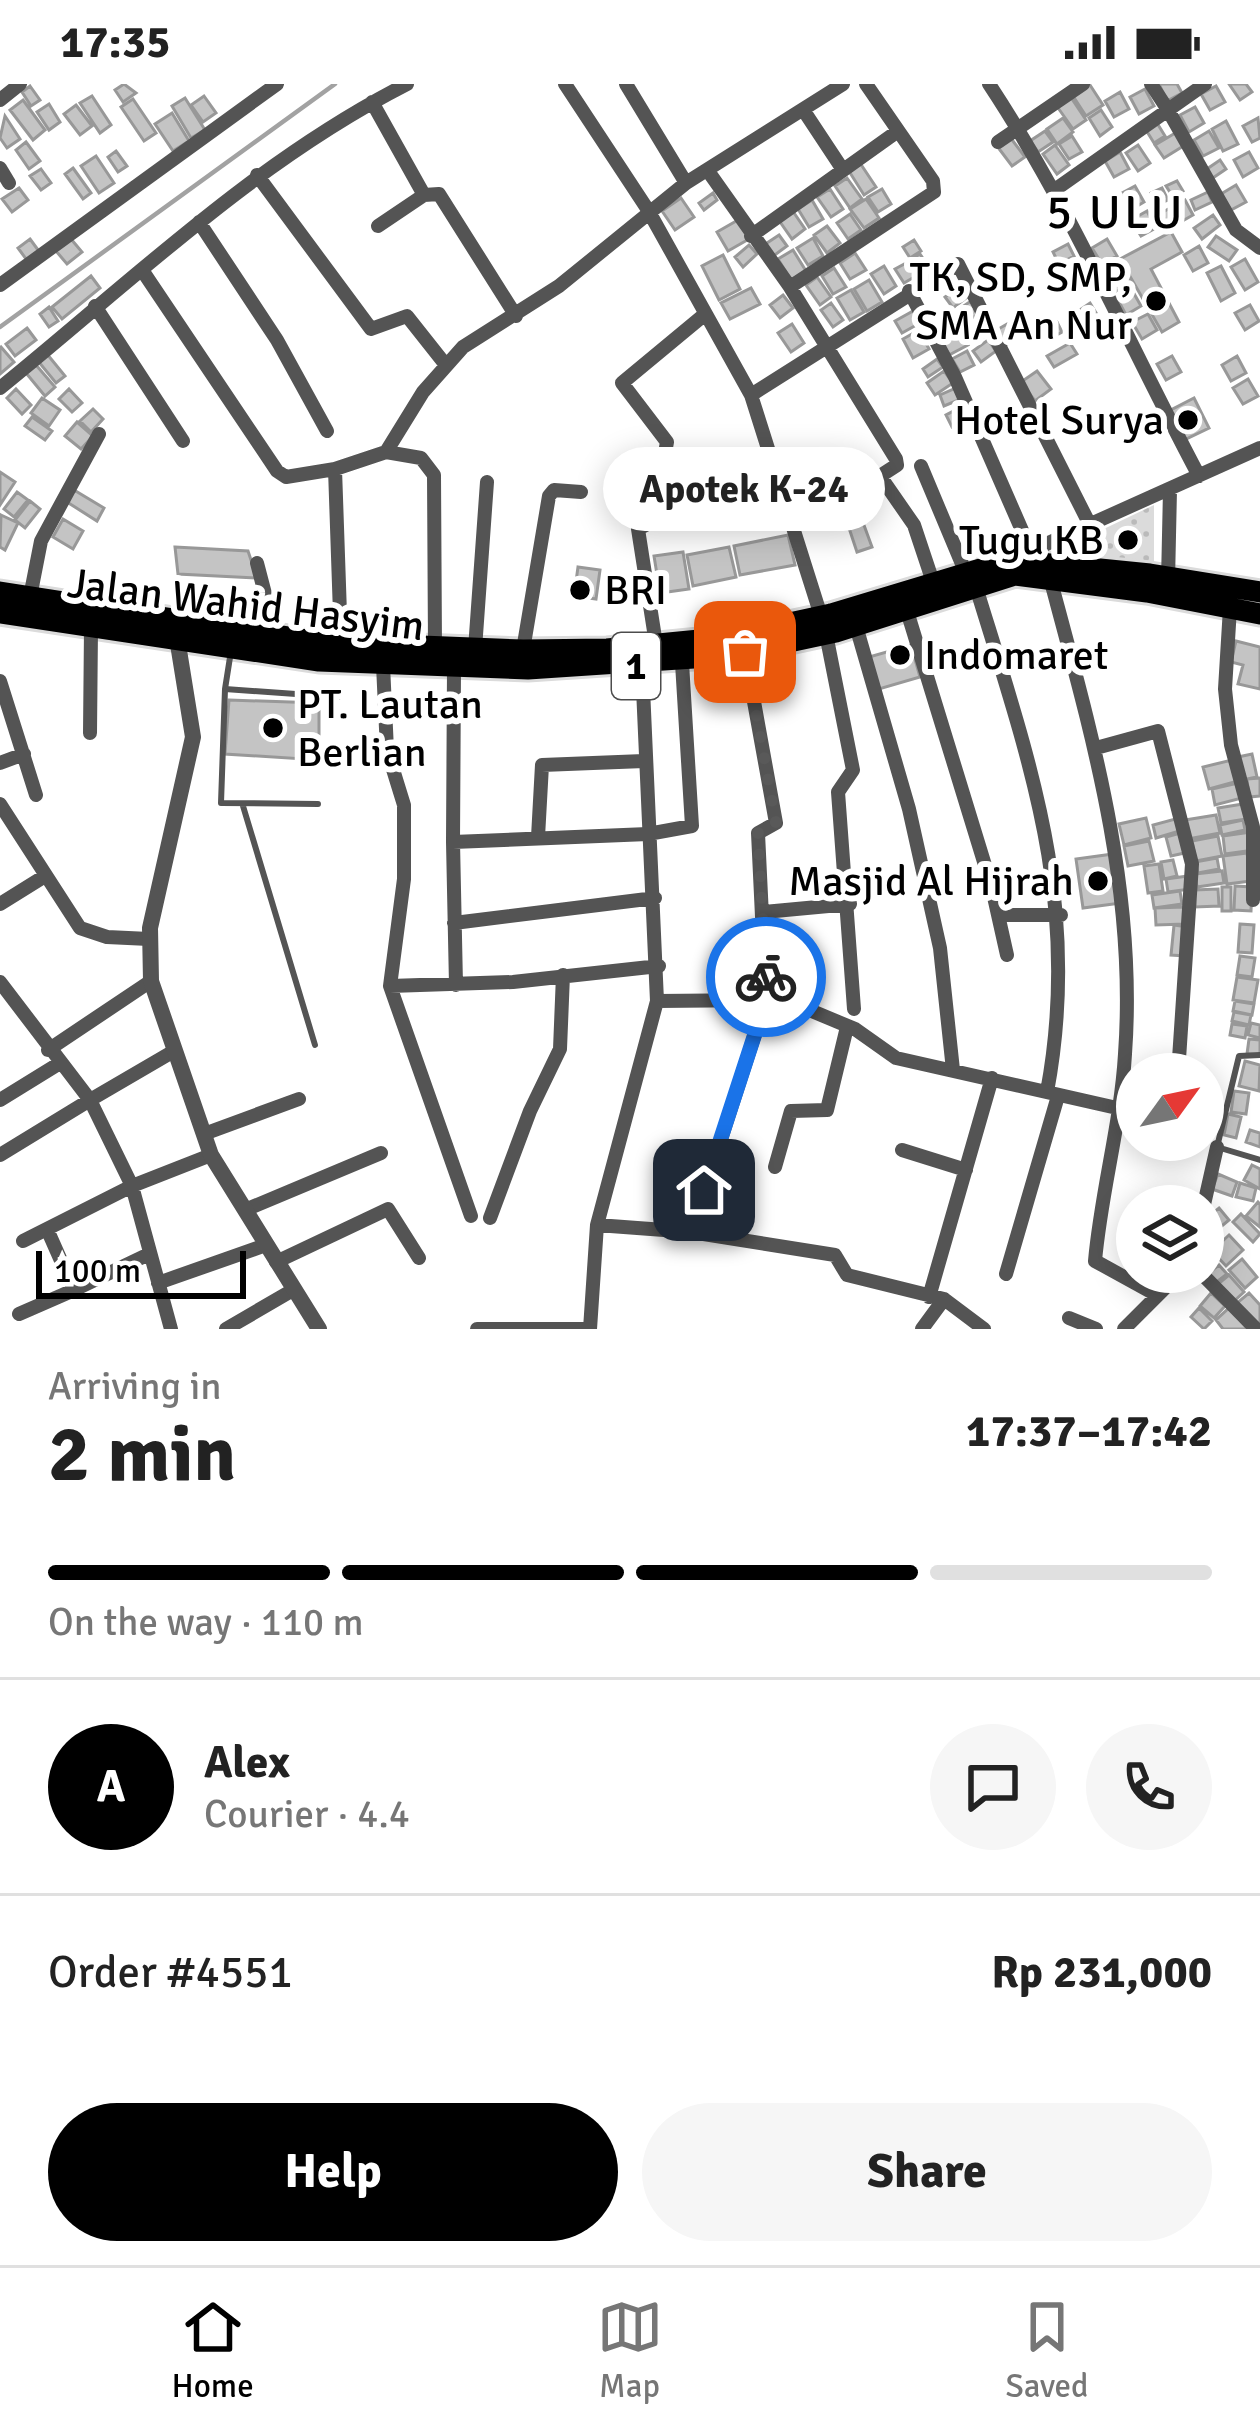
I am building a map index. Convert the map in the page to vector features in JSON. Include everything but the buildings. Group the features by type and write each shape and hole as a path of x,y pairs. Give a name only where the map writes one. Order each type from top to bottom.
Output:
{"highway":[{"name":"Jalan Wahid Hasyim","path":"0,592 276,636 523,650 856,626 907,611 1020,556 1167,586 1260,614"},
{"name":"Jalan Wahid Hasyim","path":"0,613 383,665 454,669 642,666 745,652 933,583 1015,575 1260,592"}],"street":[{"path":"0,100 20,84"},
{"path":"0,285 278,84"},
{"path":"0,388 257,175 406,84"},
{"path":"565,84 648,210 752,395 823,625 853,770 838,792 850,904 854,1009"},
{"path":"626,84 686,183"},
{"path":"386,452 445,364 516,316 686,183 843,84"},
{"path":"790,286 932,194 934,181 866,84"},
{"path":"989,84 1056,189 1101,290 1198,476"},
{"path":"998,142 1083,84"},
{"path":"1151,84 1236,230 1260,248"},
{"path":"1056,189 1205,84"},
{"path":"372,102 424,195"},
{"path":"804,110 843,170"},
{"path":"752,236 898,131"},
{"path":"0,168 9,183"},
{"path":"934,181 950,170"},
{"path":"708,171 828,344 896,459 897,465 880,476 914,525 933,583"},
{"path":"257,175 371,328 407,316 445,364"},
{"path":"378,226 424,195 440,194 516,316"},
{"path":"199,222 277,340 327,431"},
{"path":"752,395 909,291 953,264 961,266 1091,527"},
{"path":"142,270 277,471 286,477 335,470 386,452 421,458 434,475 435,647"},
{"path":"909,291 955,377 1020,556 1260,448"},
{"path":"95,306 183,440"},
{"path":"656,644 638,530 660,518 649,466 665,453 667,442 624,388 623,379 704,315"},
{"path":"30,597 41,542 99,434"},
{"path":"921,466 970,579 1022,735 1060,915 1053,1094 1006,1274"},
{"path":"335,470 341,643"},
{"path":"475,649 488,482"},
{"path":"523,650 549,496 554,490 580,492"},
{"path":"1167,586 1170,490"},
{"path":"257,562 276,636"},
{"path":"1050,578 1096,748 1124,890 1125,1053"},
{"path":"1230,608 1225,689 1231,745 1254,838 1253,900"},
{"path":"907,611 999,915 1006,956"},
{"path":"856,626 909,809 940,948 953,1070"},
{"path":"90,733 91,628"},
{"path":"177,638 193,737 149,939 152,981 211,1155 319,1329"},
{"path":"691,1232 766,1000 758,833 776,823 745,652"},
{"path":"453,842 648,834 689,827 695,821 682,663"},
{"path":"383,665 389,763 404,806 404,879 390,986 471,1216"},
{"path":"477,1329 587,1329 597,1226 657,1001 642,666"},
{"path":"454,669 456,985"},
{"path":"0,681 36,795"},
{"path":"1096,748 1157,730 1190,851 1189,962 1180,1053"},
{"path":"0,763 24,754"},
{"path":"538,838 542,765 644,761"},
{"path":"0,804 80,928 106,937 149,939"},
{"path":"0,904 45,876"},
{"path":"454,923 655,898"},
{"path":"764,912 850,904"},
{"path":"999,915 1060,915"},
{"path":"390,986 456,985 659,966"},
{"path":"490,1218 530,1111 560,1049 563,975"},
{"path":"48,1050 152,981"},
{"path":"0,982 90,1100 131,1186 171,1329"},
{"path":"657,1001 766,1000 807,1009 888,1055 1116,1108"},
{"path":"775,1167 791,1111 826,1110 847,1028"},
{"path":"0,1155 174,1051"},
{"path":"0,1100 60,1063"},
{"path":"922,1329 936,1298 992,1078"},
{"path":"204,1134 299,1100"},
{"path":"1116,1121 1095,1263 1157,1295 1124,1329"},
{"path":"902,1150 966,1170"},
{"path":"245,1210 381,1154"},
{"path":"23,1240 131,1186 211,1155"},
{"path":"276,1262 386,1209 419,1258"},
{"path":"597,1226 691,1232 835,1255 847,1275 936,1298 984,1329"},
{"path":"47,1229 74,1290"},
{"path":"158,1283 266,1245"},
{"path":"20,1315 149,1253"},
{"path":"226,1329 293,1290"},
{"path":"1221,1293 1256,1329"},
{"path":"1069,1318 1096,1329"}],"lane":[{"path":"232,647 219,800 224,806 318,804"},
{"path":"225,689 338,697"},
{"path":"243,806 315,1046"},
{"path":"1224,1118 1239,1056 1260,1055"},
{"path":"1224,1149 1260,1160"}],"shaded area":[{"path":"1154,505 1154,570 1066,547"}],"waterway":[{"path":"0,327 335,84"}],"way so far":[{"path":"745,652 776,823 758,833 766,977"}],"place":[{"name":"TK, SD, SMP, SMA An Nur","path":"1156,301"},
{"name":"Hotel Surya","path":"1188,420"},
{"name":"Tugu KB","path":"1128,540"},
{"name":"BRI","path":"580,590"},
{"name":"Apotek K-24","path":"745,652"},
{"name":"Indomaret","path":"900,655"},
{"name":"PT. Lautan Berlian","path":"273,728"},
{"name":"Masjid Al Hijrah","path":"1098,881"}],"district":[{"name":"5 ULU","path":"1116,212"}],"route":[{"path":"704,1190 766,1000 766,977"}]}
